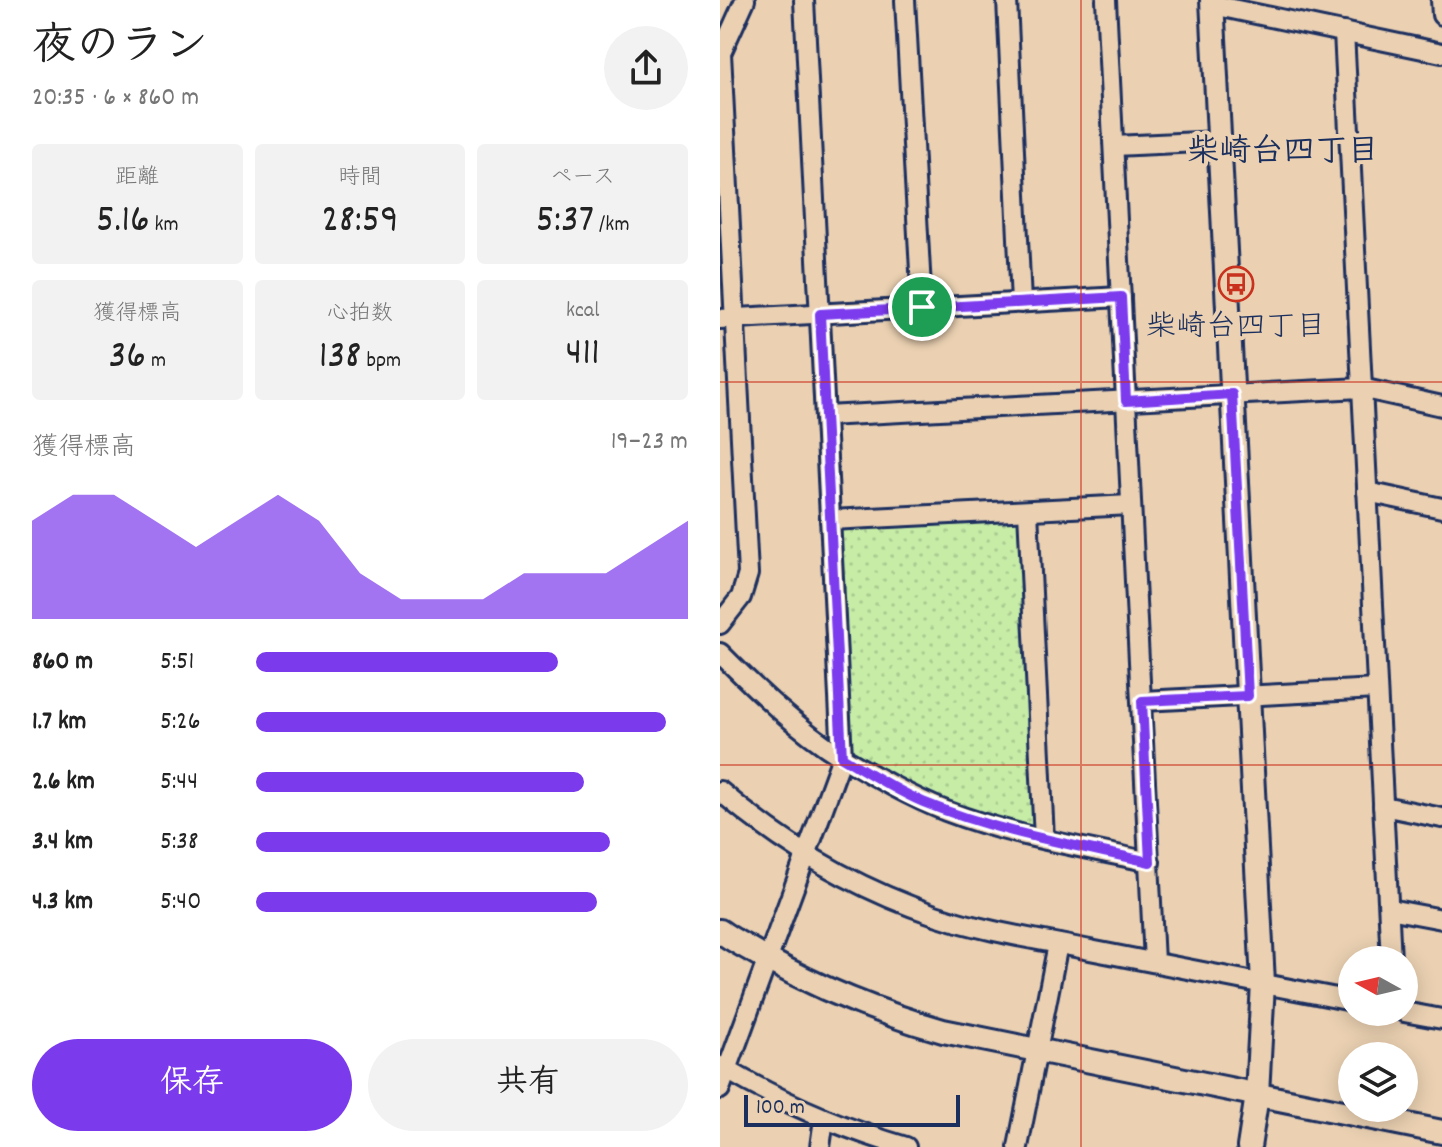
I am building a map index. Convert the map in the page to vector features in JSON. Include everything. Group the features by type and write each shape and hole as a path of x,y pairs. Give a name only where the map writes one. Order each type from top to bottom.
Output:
{"street":[{"path":"720,624 741,597 748,574 727,319 721,53 745,0"},
{"path":"720,1089 723,1068 768,959 842,757 804,0"},
{"path":"905,0 922,307"},
{"path":"1007,0 1021,303"},
{"path":"1106,0 1154,962"},
{"path":"1441,0 1442,15"},
{"path":"1249,1147 1257,1095 1263,983 1212,2 1442,53"},
{"path":"1344,32 1390,946"},
{"path":"1114,146 1221,141"},
{"path":"727,319 1121,297"},
{"path":"825,416 1361,388 1442,406"},
{"path":"1367,492 1442,508"},
{"path":"830,520 1131,505"},
{"path":"1028,511 1044,839"},
{"path":"720,653 784,715 822,744 919,800 975,821 1150,862"},
{"path":"1142,701 1377,689"},
{"path":"720,791 806,856 870,888 935,915 1058,944 1338,998"},
{"path":"1383,806 1442,818"},
{"path":"1389,909 1442,919"},
{"path":"720,931 802,978 855,1002 943,1031 1442,1132"},
{"path":"1018,1147 1058,944"},
{"path":"1418,1015 1442,1019"},
{"path":"723,1068 755,1087 824,1119 906,1147"},
{"path":"820,1147 824,1119"}],"green space":[{"path":"1017,517 1022,522 1037,825 1031,829 924,795 855,757 852,751 840,531 845,526"}],"place":[{"name":"柴崎台四丁目","path":"1236,284"}],"district":[{"name":"柴崎台四丁目","path":"1283,149"}],"route":[{"path":"1121,297 1126,401 1232,394 1248,696 1142,701 1150,862 1044,839 948,812 919,800 842,757 820,314 922,307 1121,297"}]}
